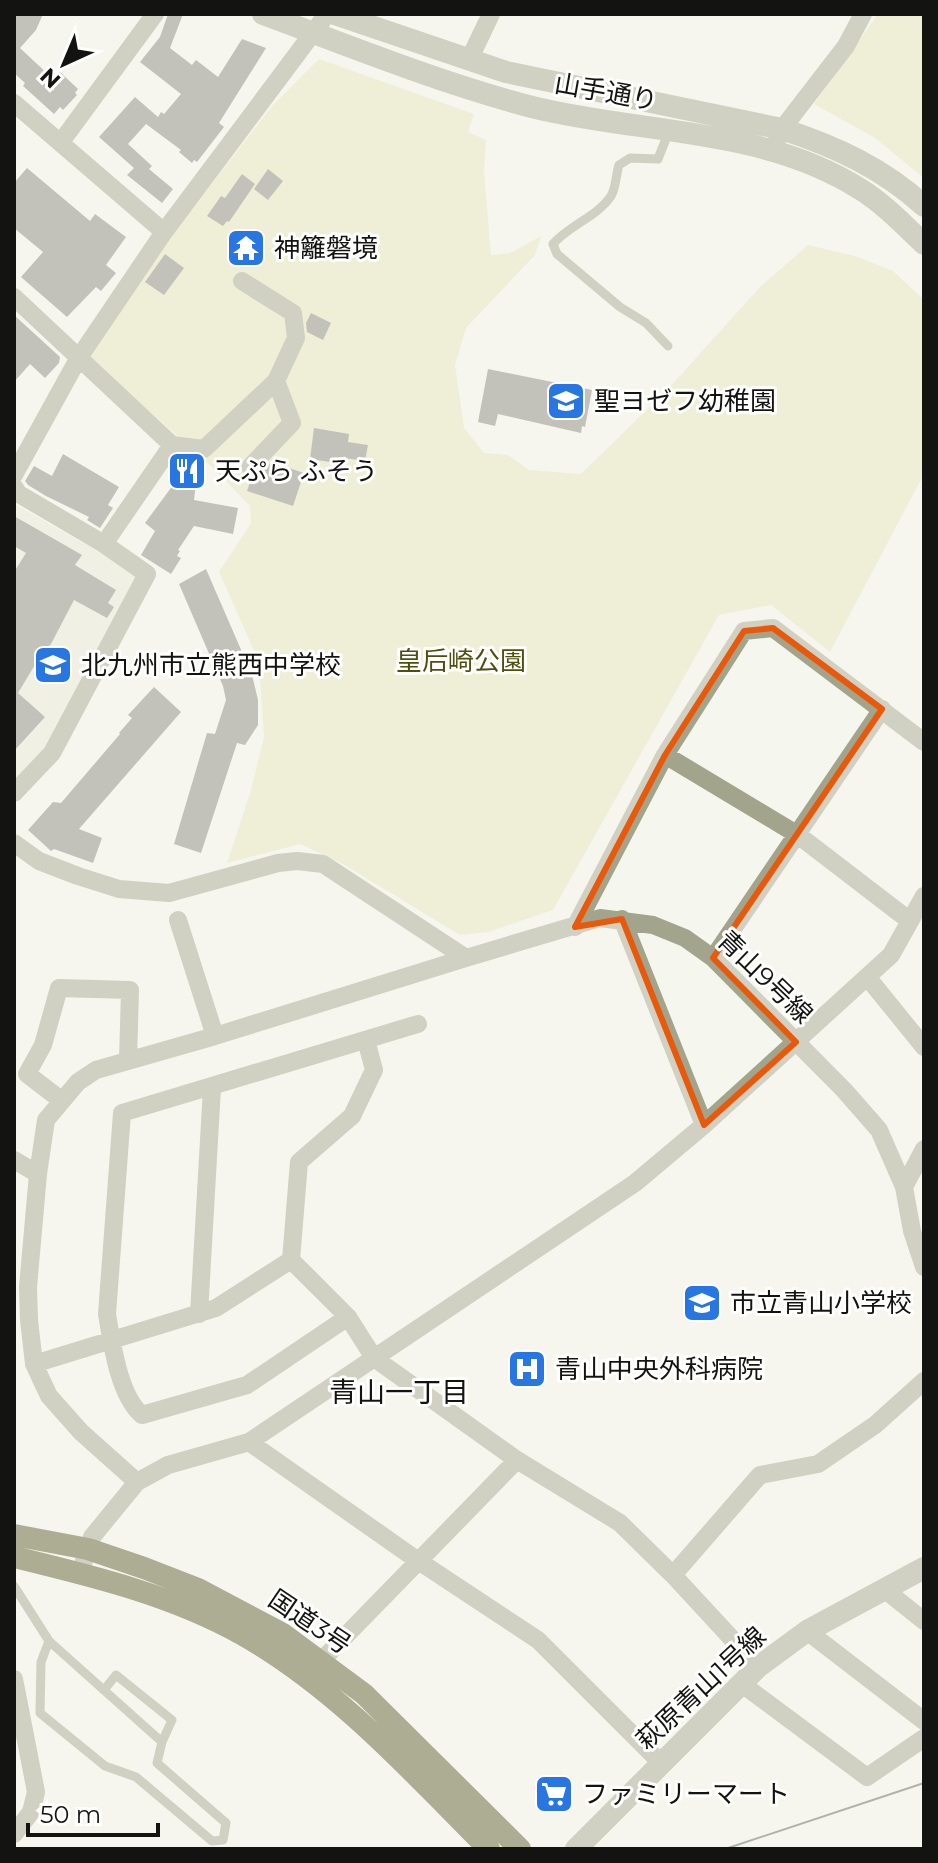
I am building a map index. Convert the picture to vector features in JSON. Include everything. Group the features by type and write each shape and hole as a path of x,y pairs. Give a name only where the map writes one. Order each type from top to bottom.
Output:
{"highway":[{"name":"国道3号","path":"14,1535 88,1549 213,1596 283,1634 364,1694 520,1849"},
{"name":"国道3号","path":"14,1557 80,1573 188,1608 242,1635 292,1666 344,1706 489,1849"}],"street":[{"path":"61,142 155,14"},
{"name":"山手通り","path":"263,14 463,87 533,107 774,150 826,170 861,189 924,244"},
{"path":"14,475 78,359 164,232 327,14"},
{"name":"山手通り","path":"335,14 469,60 550,82 782,129 825,143 868,164 924,206"},
{"path":"469,60 491,14"},
{"path":"774,150 782,129 846,46 863,14"},
{"path":"14,103 164,232"},
{"path":"14,297 172,445 204,449 276,381 296,338 293,313 242,281"},
{"path":"250,467 292,423 276,381"},
{"path":"104,544 172,445"},
{"path":"14,487 19,494 104,544 147,574 52,753 14,793"},
{"path":"575,927 665,755 744,631 773,628 924,742"},
{"path":"713,958 882,709"},
{"path":"665,755 798,835 910,921"},
{"path":"14,843 39,861 119,889 169,893 278,863 297,861 323,864 466,958"},
{"path":"80,1573 92,1537 137,1482 168,1465 249,1442 635,1183 868,978 891,955 924,896"},
{"name":"青山9号線","path":"61,1100 78,1082 96,1070 600,918 622,919 653,925 685,938 713,958 879,1130 904,1187 912,1231 924,1267"},
{"path":"622,919 704,1125"},
{"path":"178,920 215,1036"},
{"path":"868,978 924,1047"},
{"path":"128,1061 130,990 59,988 43,1045 27,1074 61,1100 46,1120 21,1286 34,1364 49,1396 81,1432 137,1482"},
{"path":"348,1317 247,1385 142,1415 130,1405 111,1341 107,1314 122,1113 418,1024"},
{"path":"366,1040 374,1070 352,1116 299,1162 291,1260 348,1317 374,1358 517,1460 620,1523 758,1667"},
{"path":"199,1314 212,1088"},
{"path":"904,1187 924,1149"},
{"path":"14,1160 38,1174"},
{"path":"34,1364 216,1308 291,1260"},
{"path":"673,1575 760,1475 818,1464 875,1425 924,1381"},
{"path":"249,1442 538,1640 661,1763"},
{"path":"322,1660 517,1460"},
{"name":"萩原青山1号線","path":"576,1849 758,1667 807,1631 924,1568"},
{"path":"884,1589 924,1621"},
{"path":"807,1631 924,1721"},
{"path":"14,1679 36,1792 31,1812 14,1834"},
{"path":"742,1684 867,1777 924,1738"}],"lane":[{"path":"668,346 646,323 620,307 557,254 553,244 598,210 613,193 619,165 630,158 658,159 669,131"},
{"path":"14,1586 49,1641 162,1742"},
{"path":"49,1641 41,1662 40,1713 105,1766 136,1777 212,1841 223,1840 226,1823 157,1763 172,1720 116,1675 104,1690"}],"highlighted area":[{"path":"773,628 882,709 713,958 796,1042 704,1125 622,919 575,927 665,755 744,631"}],"shaded area":[{"name":"北九州市立熊西中学校","path":"14,504 133,571 137,580 47,751 14,786"}],"green space":[{"path":"878,14 924,14 924,178 875,138 814,104"},
{"name":"皇后崎公園","path":"319,59 474,114 468,132 486,140 484,172 491,255 510,253 541,236 535,255 466,328 455,365 464,428 484,453 508,455 529,470 581,474 668,389 759,288 808,245 858,257 893,271 924,300 924,474 830,652 771,605 719,615 553,910 488,932 460,935 343,864 300,844 227,863 251,790 264,737 259,662 219,572 251,523 250,506 211,466 89,358 174,233 272,106"}],"building":[{"path":"14,14 43,14 36,30 20,48 51,77 58,70 78,89 77,95 63,110 60,107 54,114 23,86 25,83 14,73"},
{"path":"168,14 183,14 170,48 192,65 196,60 218,77 242,39 266,48 219,123 224,127 197,162 194,160 192,163 179,152 181,150 146,124 128,144 152,166 149,169 173,189 162,203 127,175 134,168 99,137 135,97 158,117 181,94 140,62 160,37"},
{"path":"27,168 90,221 95,214 126,237 106,265 116,273 101,291 96,287 67,317 21,277 43,252 14,228 14,183"},
{"path":"268,169 283,181 268,200 254,189"},
{"path":"242,174 255,184 223,226 207,216"},
{"path":"165,254 184,268 164,295 145,282"},
{"path":"311,313 331,323 323,340 307,332 306,323"},
{"path":"14,315 60,357 59,363 45,378 30,364 14,382"},
{"path":"488,369 592,390 585,427 582,426 581,433 498,414 495,426 478,422"},
{"path":"314,428 349,434 348,442 368,445 365,461 344,458 343,464 310,459"},
{"path":"63,454 119,487 108,505 113,508 100,528 87,520 89,517 46,496 25,481 34,466 52,476"},
{"path":"271,462 304,473 293,506 247,491 251,479"},
{"path":"180,468 194,469 193,474 197,474 194,500 238,508 233,534 194,526 178,550 177,556 181,558 171,574 141,555 155,531 145,523 179,477"},
{"path":"14,516 82,555 75,565 116,590 108,603 114,607 107,618 74,600 51,644 42,653 18,693 45,717 14,751 14,572 26,553 14,546"},
{"path":"206,569 252,675 258,700 258,725 245,745 237,743 201,853 174,844 207,733 215,734 226,700 223,686 179,584"},
{"path":"154,687 181,712 79,829 102,838 93,863 54,849 51,851 28,830 53,802 61,803 120,734 132,718 128,715"}],"tram line":[{"path":"725,1849 924,1783"}],"place":[{"name":"神籬磐境","path":"246,248"},
{"name":"聖ヨゼフ幼稚園","path":"566,401"},
{"name":"天ぷら ふそう","path":"187,471"},
{"name":"北九州市立熊西中学校","path":"53,665"},
{"name":"市立青山小学校","path":"702,1303"},
{"name":"青山中央外科病院","path":"527,1369"},
{"name":"ファミリーマート","path":"554,1794"}],"district":[{"name":"青山一丁目","path":"399,1392"}]}
